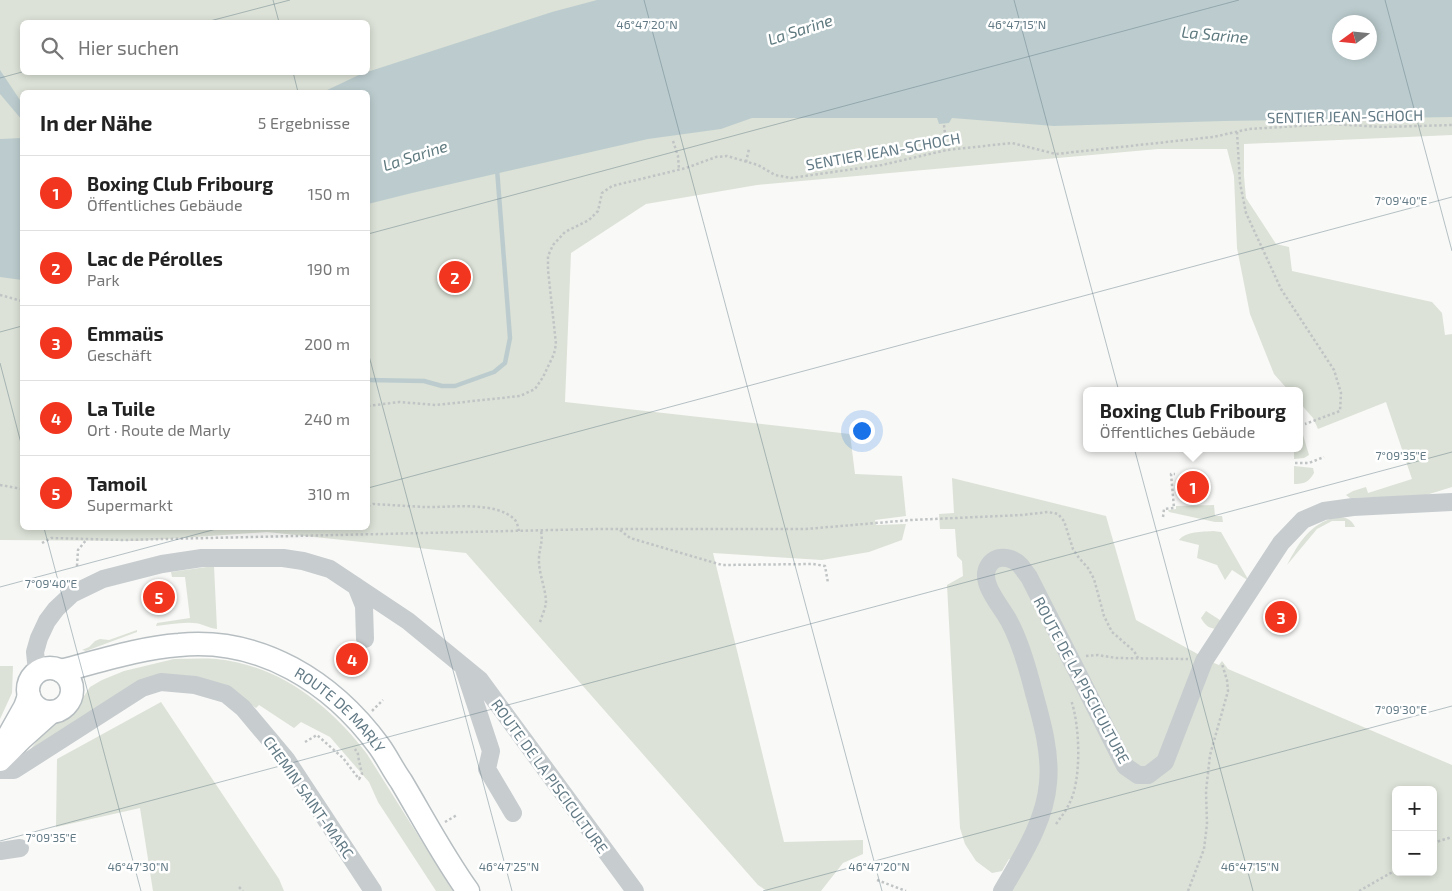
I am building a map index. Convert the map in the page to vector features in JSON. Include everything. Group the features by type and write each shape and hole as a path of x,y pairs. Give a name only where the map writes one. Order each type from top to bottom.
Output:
{"main road":[{"name":"ROUTE DE MARLY","path":"61,671 118,655 180,644 222,646 246,650 289,666 332,694 358,720 380,747 468,891"},
{"name":"ROUTE DE MARLY","path":"72,693 83,682 101,670 138,652"},
{"path":"0,752 24,707 28,696 30,680 37,671 50,668 61,671 70,681 72,693 70,699 62,708 51,712 0,760"},
{"path":"28,696 40,710 51,712"}],"street":[{"name":"ROUTE DE LA PISCICULTURE","path":"1002,891 1029,842 1042,812 1048,784 1048,762 1044,729 1026,665 1010,622 993,596 988,583 986,574 988,566 994,559 1000,557 1010,558 1019,564 1029,577 1125,766 1138,775 1148,775 1165,762 1208,655 1281,543 1303,520 1324,511 1353,507 1452,502"},
{"name":"ROUTE DE LA PISCICULTURE","path":"37,671 35,652 47,621 56,609 72,594 103,579 162,564 202,558 283,558 304,561 330,569 408,621 480,680 635,891"},
{"path":"356,586 364,606 365,639"},
{"name":"ROUTE DE LA PISCICULTURE","path":"462,664 491,751 487,769 513,814"},
{"name":"CHEMIN SAINT-MARC","path":"0,770 14,770 142,688 161,682 195,685 226,694 243,708 286,759 373,891"},
{"path":"0,851 20,848"}],"path":[{"name":"SENTIER JEAN-SCHOCH","path":"370,406 391,402 436,405 454,404 520,396 535,389 554,354 556,344 548,270 548,256 553,245 565,232 589,220 598,211 602,194 612,186 679,170 716,157 727,156 758,165 775,175 791,178 882,165 946,150 1012,142 1056,154 1213,137 1249,129 1331,124 1384,126 1452,125"},
{"path":"944,125 946,150"},
{"path":"1237,132 1240,182 1246,213 1281,289 1334,370 1341,393 1340,411 1306,424"},
{"path":"673,141 678,156 679,170"},
{"path":"746,162 750,149"},
{"path":"0,295 20,300"},
{"path":"1295,463 1309,463 1324,458"},
{"path":"1163,517 1164,509 1174,508 1171,474 1174,474"},
{"path":"0,485 20,489"},
{"path":"370,505 425,507 467,505 487,508 503,512 516,520 519,531"},
{"path":"42,543 51,538 142,539 619,529 806,529 911,520 1048,512 1058,514 1064,521 1073,548 1094,579 1104,616 1112,632 1134,651 1138,658"},
{"path":"619,529 630,538 722,565 813,564 825,566 828,583"},
{"path":"540,622 546,606 546,595 539,556 543,542 541,530"},
{"path":"77,566 78,550 86,539"},
{"path":"1098,655 1116,658 1184,658 1208,655 1220,657 1227,680 1228,691 1210,755 1206,791 1207,824 1204,849 1188,891"},
{"path":"1029,842 1038,841 1056,824 1070,802 1079,767 1077,728 1070,696"},
{"path":"369,713 383,700"},
{"path":"305,742 317,736 343,758 359,778 362,774 358,754 353,746"},
{"path":"442,824 457,815"},
{"path":"1437,842 1452,837"},
{"path":"1359,891 1392,872"},
{"path":"877,880 906,891"},
{"path":"239,887 242,891"}],"shaded area":[{"path":"0,0 1452,0 1452,135 1244,144 1246,198 1276,244 1289,247 1292,271 1432,302 1442,313 1445,335 1452,334 1452,487 1423,496 1350,498 1346,495 1366,487 1368,493 1412,479 1386,402 1318,429 1313,418 1303,407 1303,387 1285,387 1274,374 1250,314 1237,248 1234,176 1227,149 1158,149 757,185 646,204 571,253 565,402 850,434 855,474 902,476 906,516 875,520 876,525 906,524 902,540 869,552 822,560 713,553 784,842 863,840 863,854 843,863 821,891 767,891 758,885 466,553 267,532 138,541 0,540"},
{"path":"1303,435 1309,455 1304,458 1294,459 1294,452 1303,452"},
{"path":"1294,466 1313,468 1314,473 1306,482 1294,484"},
{"path":"952,478 1106,516 1136,620 1214,663 1219,665 1222,661 1228,669 1452,765 1452,891 1010,891 1023,866 1009,859 1002,871 992,873 976,861 965,844 960,828 947,585 963,576 962,561 957,556 955,529 940,529 939,514 954,513"},
{"path":"1214,505 1215,516 1222,516 1223,522 1169,512 1168,510 1176,509 1176,506"},
{"path":"1336,517 1347,519 1355,527 1345,527 1345,521 1332,521 1317,529 1287,565 1296,549 1312,529"},
{"path":"1221,532 1249,581 1232,570 1225,580 1217,565 1197,558 1199,545 1179,540 1190,533"},
{"path":"214,566 217,629 193,623 156,626 157,623 190,618 185,577 172,577 171,572"},
{"path":"1206,611 1223,622 1216,629 1207,626 1201,618"},
{"path":"137,630 137,632 86,651 82,650 100,639 109,640"},
{"path":"174,659 216,659 261,669 301,690 320,704 337,719 367,754 453,891 436,891 378,802 369,782 330,737 301,722 294,728 259,705 256,708 228,689 161,677 24,758 52,721 64,717 75,710 90,687 124,671"},
{"path":"0,666 13,666 12,693 0,719"},
{"path":"161,702 279,879 284,891 153,891 140,808 56,827 57,759"}],"water":[{"name":"La Sarine","path":"597,0 1452,0 1452,117 1054,126 952,118 949,123 939,124 937,118 752,118 721,129 648,139 370,204 370,90 327,90 359,75 370,75 370,71 552,12"},
{"path":"0,70 20,100 20,118 0,94"},
{"path":"20,138 20,280 0,277 0,139"}],"waterway":[{"path":"370,380 424,381 442,386 455,386 494,372 505,363 510,338 497,169"}],"place":[{"name":"Lac de Pérolles","path":"455,277"},
{"name":"Boxing Club Fribourg","path":"1193,487"},
{"name":"Tamoil","path":"159,597"},
{"name":"Emmaüs","path":"1281,617"},
{"name":"La Tuile","path":"352,659"}]}
